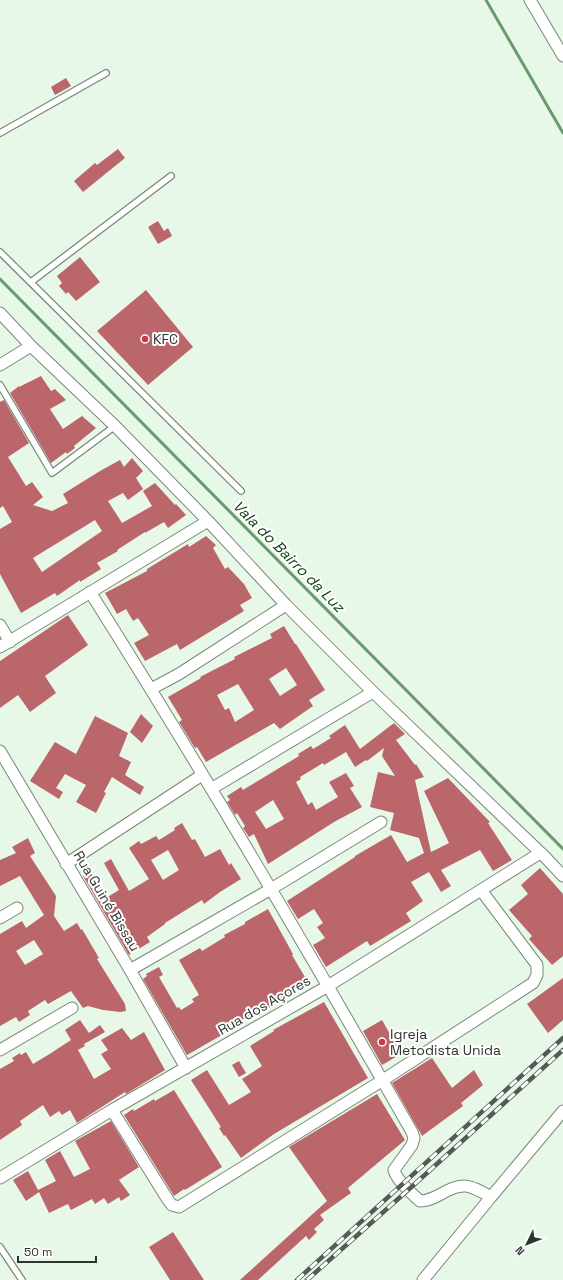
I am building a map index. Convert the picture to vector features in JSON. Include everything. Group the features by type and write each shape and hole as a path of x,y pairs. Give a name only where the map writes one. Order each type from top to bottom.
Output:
{"street":[{"path":"530,0 563,56"},
{"path":"0,313 31,346 115,426 208,521 286,605 563,876"},
{"path":"0,365 31,346"},
{"path":"0,625 5,644 208,521"},
{"path":"90,592 151,689 271,889 412,1132 414,1138 412,1145 394,1170 397,1177 420,1201 432,1200 458,1186 476,1188 491,1197"},
{"path":"151,689 179,674 286,605"},
{"path":"211,789 374,692"},
{"name":"Rua Guiné Bissau","path":"0,751 130,970 186,1068"},
{"path":"66,864 202,775"},
{"path":"130,970 271,889 381,822"},
{"name":"Rua dos Açores","path":"0,1178 112,1110 328,986 540,853"},
{"path":"112,1110 168,1200 172,1205 179,1207 383,1080 533,983 537,975 537,965 481,890"},
{"path":"0,918 17,908"},
{"path":"0,1050 72,1008"},
{"path":"423,1280 563,1111"}],"lane":[{"path":"0,133 106,73"},
{"path":"30,282 171,176"},
{"path":"0,252 241,491"},
{"path":"0,385 52,473 115,426"},
{"path":"0,1247 22,1280"}],"building":[{"path":"66,78 71,86 55,95 51,87"},
{"path":"118,149 125,158 83,192 74,181 95,163 97,165"},
{"path":"158,221 164,231 168,228 172,236 158,244 148,227"},
{"path":"80,257 100,282 76,301 68,292 66,294 59,286 62,283 57,276"},
{"name":"KFC","path":"146,290 193,347 148,385 97,331"},
{"path":"41,376 51,391 55,389 66,400 50,409 63,429 82,416 96,428 74,446 75,448 67,454 66,452 51,463 10,393 19,386"},
{"path":"4,400 29,443 8,457 26,486 32,482 43,497 33,505 52,511 68,503 63,494 120,460 124,467 132,458 143,471 136,478 143,489 128,500 123,493 108,501 122,523 152,506 143,491 155,483 186,515 168,528 164,522 145,532 117,550 118,551 97,563 101,569 80,582 80,580 57,596 55,593 21,613 0,574 0,529 12,522 3,506 0,508 0,402","holes":["95,520 102,531 42,572 33,558"]},
{"path":"206,536 216,545 213,548 225,569 228,567 244,584 252,598 240,605 244,611 180,650 177,644 145,661 134,643 149,635 138,618 133,621 126,609 117,614 105,593 147,571 147,569 188,544 189,547"},
{"path":"68,615 88,645 45,676 56,693 30,712 18,695 0,708 0,661"},
{"path":"284,626 325,690 309,700 313,706 280,729 274,723 206,762 197,747 195,748 179,722 182,720 168,697 201,678 200,677 235,659 234,657 272,638 270,634","holes":["286,668 297,685 280,696 269,679","238,684 254,710 235,722 229,708 225,710 217,695"]},
{"path":"141,714 153,726 142,743 130,732"},
{"path":"95,716 128,733 119,756 131,762 125,775 144,787 140,795 112,777 104,792 106,793 96,813 76,802 86,785 65,774 56,788 63,792 59,799 30,781 55,742 76,754"},
{"path":"394,723 405,734 396,740 415,765 416,764 424,777 415,780 431,852 449,843 424,791 448,778 490,822 488,823 512,860 493,871 480,850 441,870 451,886 441,892 429,872 411,882 423,901 406,913 411,921 370,946 367,941 326,967 313,945 325,938 317,927 323,923 314,909 298,919 287,901 355,856 391,835 407,862 424,853 419,838 390,830 394,813 370,807 378,772 395,776 382,756 384,748 367,761 366,760 355,767 346,752 324,765 323,763 300,777 301,779 296,782 308,805 312,802 316,810 338,797 329,782 346,773 354,786 350,788 362,807 334,822 268,864 254,834 249,837 243,828 245,826 237,813 235,815 227,802 230,800 227,796 241,787 243,790 299,756 298,754 311,746 313,749 331,738 329,736 345,725 360,749","holes":["273,800 284,819 266,829 255,812"]},
{"path":"182,823 192,840 195,839 205,857 220,849 229,865 231,863 241,879 204,904 202,900 165,923 147,937 150,942 129,955 83,876 90,871 106,898 119,890 104,863 111,859 129,891 149,879 129,848 139,841 141,844 156,836 159,840 175,830 174,828","holes":["168,850 179,870 163,880 151,860"]},
{"path":"28,838 35,853 30,856 56,896 54,916 64,931 77,923 81,930 82,929 99,958 97,959 125,1004 126,1011 120,1012 103,1010 88,1006 83,1008 71,991 48,1004 45,1000 28,1011 30,1015 19,1022 16,1017 0,1026 0,934 22,921 26,928 44,915 20,876 0,886 0,860 16,853 12,847","holes":["34,940 43,954 25,965 16,951"]},
{"path":"540,868 563,894 563,956 552,965 529,939 532,936 509,910 528,894 521,885"},
{"path":"268,909 309,984 267,1009 266,1006 240,1021 241,1024 187,1055 143,979 147,976 146,974 159,967 163,975 159,977 177,1008 179,1007 181,1010 194,1002 192,999 199,995 179,960 200,948 202,951 225,937 224,935 245,924 245,922"},
{"path":"563,978 563,1020 548,1033 527,1004"},
{"path":"324,1002 368,1078 274,1134 241,1158 225,1135 224,1136 219,1128 221,1127 191,1080 207,1070 229,1105 251,1092 242,1079 262,1066 250,1046 274,1031 273,1030"},
{"path":"80,1020 89,1033 100,1025 105,1032 84,1044 85,1046 78,1050 94,1079 111,1069 101,1054 108,1050 101,1040 122,1028 131,1040 144,1032 165,1070 126,1094 125,1092 77,1123 70,1110 62,1115 59,1111 50,1117 43,1105 20,1121 22,1125 0,1140 0,1069 14,1061 12,1058 20,1053 21,1055 26,1052 33,1064 48,1055 71,1040 65,1030"},
{"name":"Igreja Metodista Unida","path":"382,1020 401,1054 382,1065 363,1031"},
{"path":"432,1058 452,1088 474,1070 483,1085 461,1103 463,1106 422,1136 392,1083"},
{"path":"239,1061 246,1073 239,1077 232,1065"},
{"path":"174,1090 222,1167 174,1196 124,1115 154,1099 155,1101"},
{"path":"377,1094 405,1140 348,1188 351,1193 320,1215 324,1220 314,1229 317,1232 309,1240 306,1236 258,1280 240,1280 327,1201 289,1147"},
{"path":"111,1121 139,1167 119,1180 130,1195 121,1201 119,1197 108,1204 104,1198 95,1204 92,1199 71,1210 68,1204 49,1213 39,1192 26,1201 13,1180 28,1171 38,1190 56,1181 45,1160 60,1151 74,1177 90,1169 75,1141"},
{"path":"173,1232 204,1280 170,1280 149,1247"}],"waterway":[{"path":"486,0 563,133"},
{"name":"Vala do Bairro da Luz","path":"0,279 563,849"}],"railway":[{"path":"297,1280 563,1038"},
{"path":"307,1280 563,1050"}],"place":[{"name":"KFC","path":"145,339"},
{"name":"Igreja Metodista Unida","path":"382,1042"}]}
